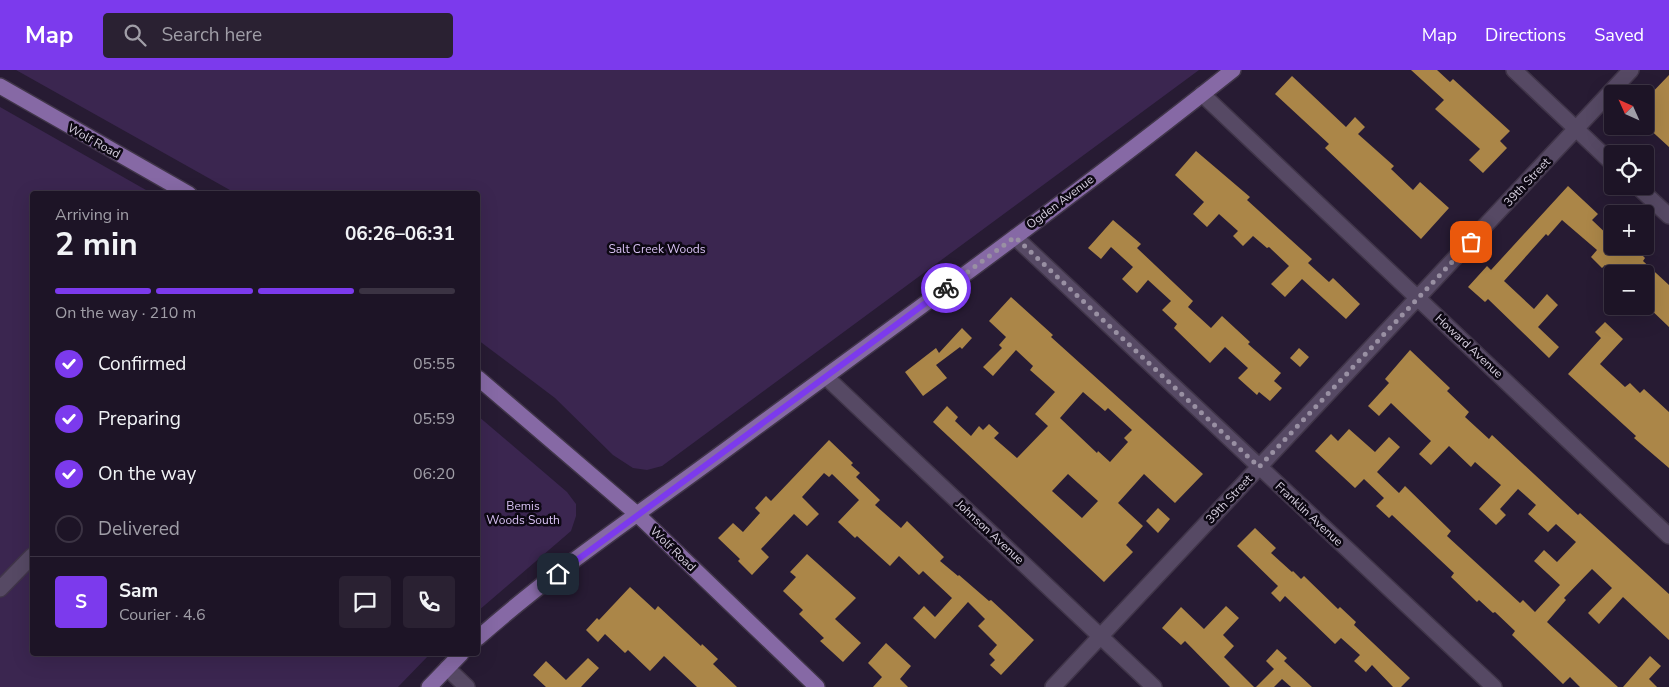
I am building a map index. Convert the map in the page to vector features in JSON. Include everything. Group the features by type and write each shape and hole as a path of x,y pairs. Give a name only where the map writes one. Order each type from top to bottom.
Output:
{"main road":[{"name":"Ogden Avenue","path":"480,636 516,606 638,514 1015,237 1202,94 1226,72"},
{"name":"Wolf Road","path":"0,86 184,191"},
{"name":"Wolf Road","path":"480,380 638,514 817,687"},
{"path":"429,687 459,656"}],"street":[{"path":"1514,70 1604,155"},
{"name":"39th Street","path":"1053,687 1631,70"},
{"name":"Howard Avenue","path":"1202,94 1669,536"},
{"path":"1647,195 1669,216"},
{"name":"Franklin Avenue","path":"1015,237 1494,687"},
{"name":"Johnson Avenue","path":"826,377 1154,687"},
{"path":"0,589 30,558"},
{"path":"447,668 467,687"}],"green space":[{"name":"Salt Creek Woods","path":"16,70 1199,70 662,466 647,470 633,468 613,455 555,398 480,342 480,191 232,191"},
{"path":"0,107 148,191 30,191 30,656 428,656 398,687 0,687"},
{"name":"Bemis Woods South","path":"480,418 567,492 576,504 576,516 571,531 480,609"}],"building":[{"path":"1411,70 1437,70 1450,82 1453,79 1510,131 1500,141 1507,148 1483,173 1469,160 1480,149 1435,109 1444,100"},
{"path":"1669,75 1669,147 1654,133 1654,91"},
{"path":"1292,76 1346,127 1355,117 1365,127 1358,134 1394,166 1391,169 1413,190 1420,182 1449,208 1421,239 1325,148 1329,144 1275,94"},
{"path":"1196,151 1250,197 1247,200 1312,259 1308,263 1329,282 1333,278 1360,304 1346,319 1302,279 1285,297 1271,284 1289,266 1269,247 1267,248 1253,236 1243,246 1233,236 1238,231 1219,214 1207,227 1193,214 1204,202 1175,175"},
{"path":"1568,186 1598,214 1592,220 1604,231 1604,255 1642,255 1645,258 1643,261 1647,265 1604,265 1602,268 1591,257 1597,250 1562,220 1548,236 1546,234 1504,281 1534,309 1547,294 1558,305 1538,327 1559,347 1549,358 1488,299 1485,302 1468,287 1487,266 1491,270"},
{"path":"1113,220 1141,244 1137,248 1193,301 1188,307 1211,328 1222,316 1250,342 1248,344 1281,373 1274,381 1282,388 1270,401 1259,392 1257,395 1238,378 1248,368 1225,347 1210,363 1174,328 1177,324 1162,310 1171,301 1148,280 1137,293 1122,279 1133,267 1111,247 1101,259 1088,248"},
{"path":"1654,271 1669,285 1669,327 1654,313"},
{"path":"1011,297 1053,335 1051,337 1203,474 1175,503 1144,474 1118,503 1143,526 1126,545 1133,552 1104,582 933,422 947,406 958,417 955,421 971,436 979,426 983,430 989,424 999,433 994,438 1017,458 1048,426 1035,414 1055,392 1030,370 1033,366 1016,350 993,376 983,367 1002,348 999,345 1006,337 989,321","holes":["1083,392 1105,411 1108,408 1132,430 1124,438 1128,442 1110,462 1098,451 1097,453 1060,418","1068,474 1098,501 1082,518 1052,491"]},
{"path":"1605,322 1623,339 1600,364 1625,387 1630,383 1640,393 1644,389 1669,412 1669,468 1634,438 1636,436 1568,374 1601,338 1595,332"},
{"path":"962,328 972,338 962,349 960,347 936,365 947,378 923,396 905,372 936,348 939,353"},
{"path":"1299,348 1309,357 1300,367 1290,358"},
{"path":"1410,350 1450,388 1447,391 1469,412 1465,417 1489,439 1492,435 1578,515 1580,513 1669,594 1669,640 1623,597 1599,624 1588,613 1612,588 1592,569 1564,598 1566,600 1547,622 1618,687 1580,687 1570,677 1563,684 1512,635 1515,631 1495,612 1493,613 1479,600 1477,602 1451,577 1454,573 1392,515 1389,518 1376,506 1384,498 1364,479 1355,488 1315,451 1331,434 1338,441 1349,429 1375,452 1389,437 1400,447 1377,472 1399,493 1405,486 1451,531 1447,536 1520,603 1523,600 1535,612 1560,585 1534,561 1544,550 1557,562 1576,542 1556,524 1548,532 1528,514 1536,505 1518,489 1500,509 1506,515 1496,525 1479,509 1501,485 1475,462 1471,467 1449,446 1431,465 1419,454 1431,441 1391,403 1379,416 1368,406 1389,383 1385,379"},
{"path":"829,440 853,463 851,465 860,473 856,477 880,500 875,505 901,528 907,521 944,557 940,561 989,601 991,600 1034,640 1001,675 990,665 995,660 989,654 997,645 978,626 985,619 968,602 935,639 913,618 924,606 935,617 952,598 923,571 919,575 899,556 890,566 857,536 855,538 838,522 859,500 832,474 829,477 824,473 802,497 819,514 807,526 794,514 761,549 769,557 752,575 738,561 740,559 718,538 733,523 743,532 760,513 755,508 766,496 771,501"},
{"path":"1158,508 1170,519 1158,533 1146,521"},
{"path":"1255,528 1276,548 1271,553 1301,579 1304,576 1338,609 1340,607 1356,622 1354,625 1410,678 1401,687 1393,687 1372,665 1366,672 1354,661 1360,655 1341,638 1335,644 1285,596 1280,602 1271,593 1278,586 1237,546"},
{"path":"807,554 856,598 835,619 861,643 843,662 820,641 824,638 799,614 803,610 783,591 796,577 790,572"},
{"path":"630,587 655,610 658,606 701,646 702,644 718,659 713,664 737,687 697,687 664,656 650,671 628,650 625,653 605,634 598,642 586,630 597,618 599,620"},
{"path":"1226,606 1239,618 1223,635 1234,646 1224,657 1254,687 1230,687 1185,641 1181,645 1162,628 1181,607 1204,629"},
{"path":"886,643 911,666 900,679 908,687 873,687 882,677 868,663"},
{"path":"1277,649 1287,658 1284,661 1312,687 1291,687 1282,679 1274,687 1256,687 1274,669 1266,661"},
{"path":"1650,656 1661,666 1649,679 1657,687 1623,687"},
{"path":"588,658 599,668 581,687 546,687 533,675 546,661 566,680"}],"way so far":[{"path":"946,288 1015,237 1259,467 1471,242"}],"route":[{"path":"558,574 946,288"}]}
